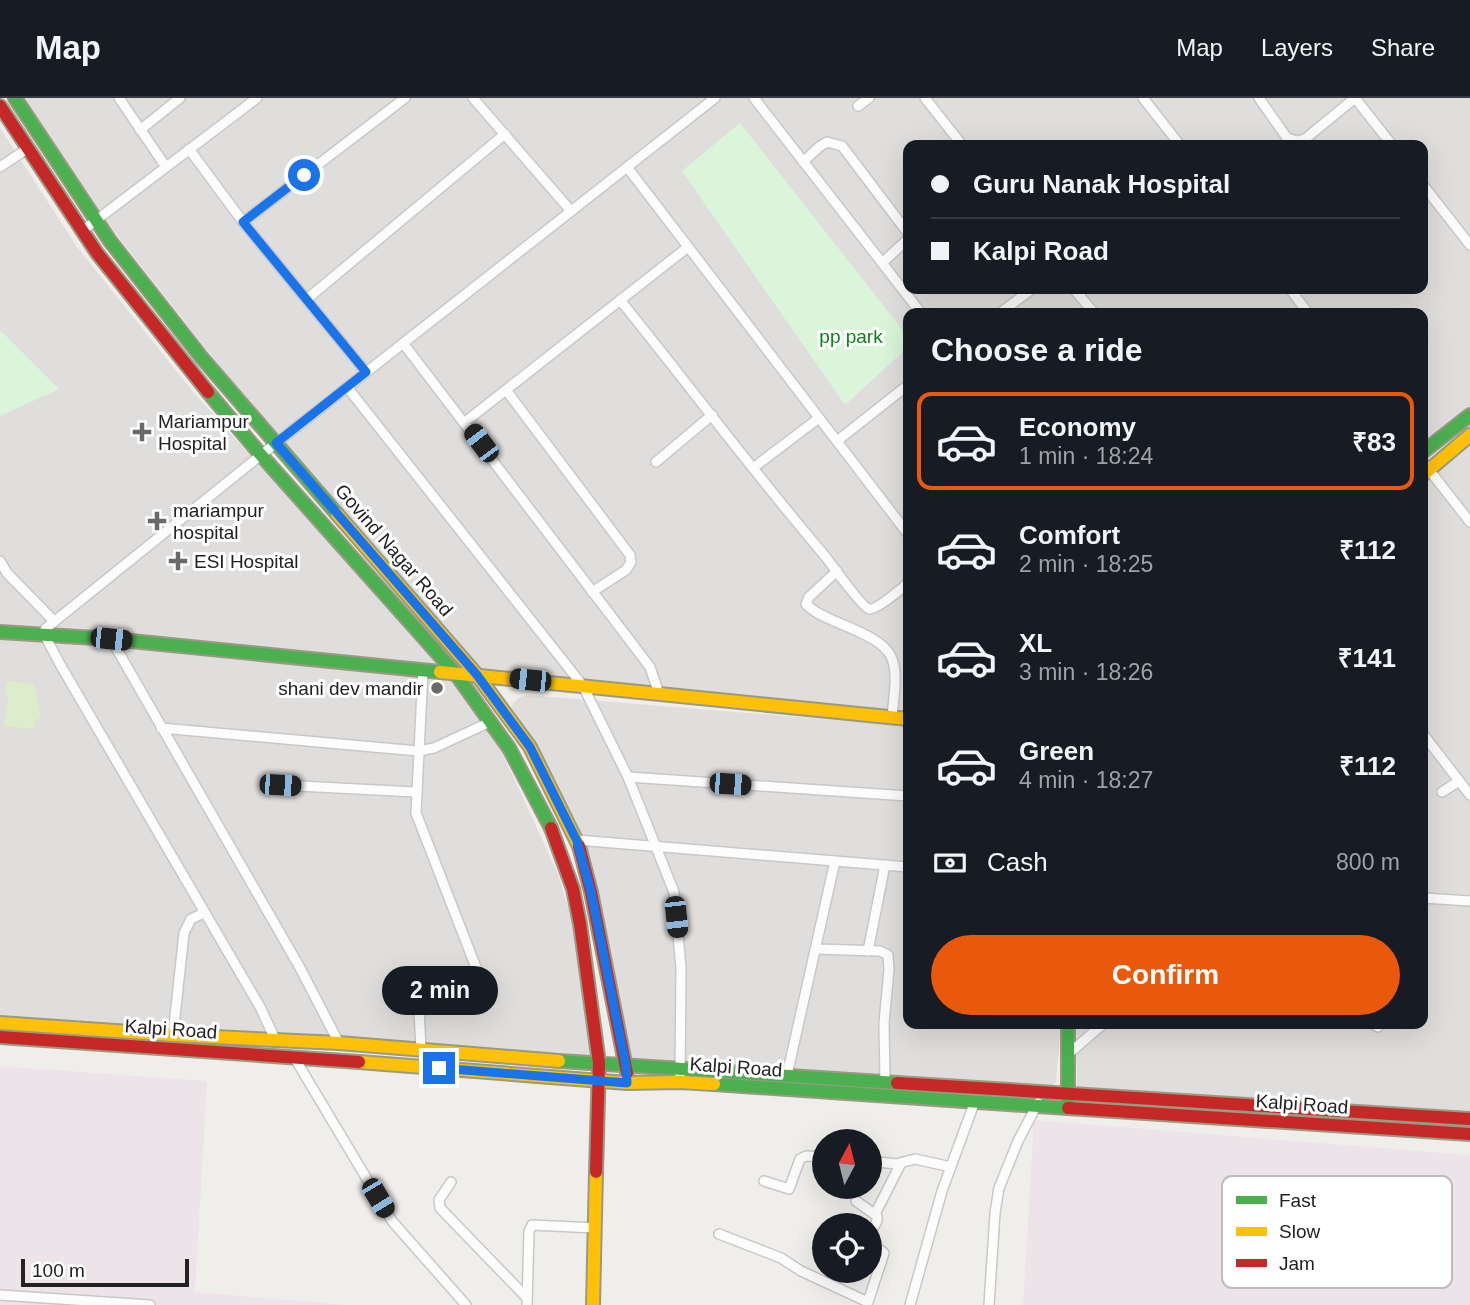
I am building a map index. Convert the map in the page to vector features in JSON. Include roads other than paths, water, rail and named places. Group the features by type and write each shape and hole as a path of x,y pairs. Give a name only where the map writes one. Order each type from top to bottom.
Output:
{"main road":[{"name":"Govind Nagar Road","path":"15,98 110,241 202,358 477,675 530,747 577,841 591,892 626,1066 627,1083"},
{"name":"Govind Nagar Road","path":"0,106 82,231 171,345 261,455 456,674 509,748 556,838 573,889 586,957 599,1063 593,1305"},
{"path":"1428,448 1470,415"},
{"path":"1428,467 1470,435"},
{"path":"0,632 111,639 903,718"},
{"name":"Kalpi Road","path":"0,1023 339,1043 626,1066 1470,1119"},
{"path":"1068,1029 1068,1107"},
{"name":"Kalpi Road","path":"0,1037 627,1083 680,1082 1470,1134"}],"street":[{"path":"140,130 180,98"},
{"path":"82,231 257,98"},
{"path":"243,222 405,98"},
{"path":"473,98 571,211"},
{"path":"275,1039 260,1007 61,666 44,634 47,625 715,98"},
{"path":"754,98 903,290"},
{"path":"858,106 869,98"},
{"path":"925,98 958,140"},
{"path":"1143,98 1176,140"},
{"path":"1259,98 1287,138 1294,140"},
{"path":"1301,140 1355,98 1388,140"},
{"path":"121,99 166,167"},
{"path":"307,299 505,134"},
{"path":"803,162 827,142 842,146 903,226"},
{"path":"0,167 27,149"},
{"path":"189,149 243,222 366,372"},
{"path":"627,167 903,527"},
{"path":"1428,191 1470,245"},
{"path":"882,263 903,244"},
{"path":"465,422 688,247"},
{"path":"906,294 917,308"},
{"path":"1007,308 1025,294"},
{"path":"1078,294 1090,308"},
{"path":"620,300 866,609 876,607 903,587"},
{"path":"403,344 650,667 659,694"},
{"path":"347,387 583,686 628,777 674,892 681,968 680,1082"},
{"path":"837,441 903,389"},
{"path":"506,390 630,555 631,562 626,569 592,592"},
{"path":"656,462 712,415"},
{"path":"753,468 819,418"},
{"path":"1428,473 1470,522"},
{"path":"0,561 7,573 53,620"},
{"path":"836,570 809,597 806,604 832,620 871,636 890,652 897,675 892,717"},
{"path":"111,639 299,966 339,1043"},
{"path":"421,1050 419,1009 438,992 482,983 419,825 415,792 423,670"},
{"path":"161,728 418,751 434,748 491,722"},
{"path":"1428,740 1470,795"},
{"path":"628,777 903,796"},
{"path":"1442,792 1459,780"},
{"path":"280,785 415,792"},
{"path":"577,841 655,845 903,867"},
{"path":"787,1075 835,861"},
{"path":"868,951 885,865"},
{"path":"1428,898 1470,901"},
{"path":"173,1035 184,933 191,919 204,913"},
{"path":"816,950 885,952 890,961 884,1023 885,1081"},
{"path":"1067,1056 1097,1029"},
{"path":"294,1057 392,1222 466,1305"},
{"path":"989,1305 999,1188 1018,1141 1038,1106 1038,1091"},
{"path":"910,1305 926,1244 975,1101"},
{"path":"764,1181 789,1189 800,1159 812,1156"},
{"path":"882,1162 901,1163 915,1159 951,1167"},
{"path":"876,1213 901,1163"},
{"path":"451,1182 439,1200 440,1208 527,1302"},
{"path":"856,1200 875,1213"},
{"path":"527,1302 529,1231 532,1225 594,1228"},
{"path":"719,1234 781,1258 812,1276"},
{"path":"827,1283 868,1302 874,1283"},
{"path":"0,1295 150,1305"}],"place":[{"name":"Mariampur Hospital","path":"142,432"},
{"name":"mariampur hospital","path":"157,521"},
{"name":"ESI Hospital","path":"178,561"},
{"name":"shani dev mandir","path":"437,688"}],"park label":[{"name":"pp park","path":"851,336"}]}
